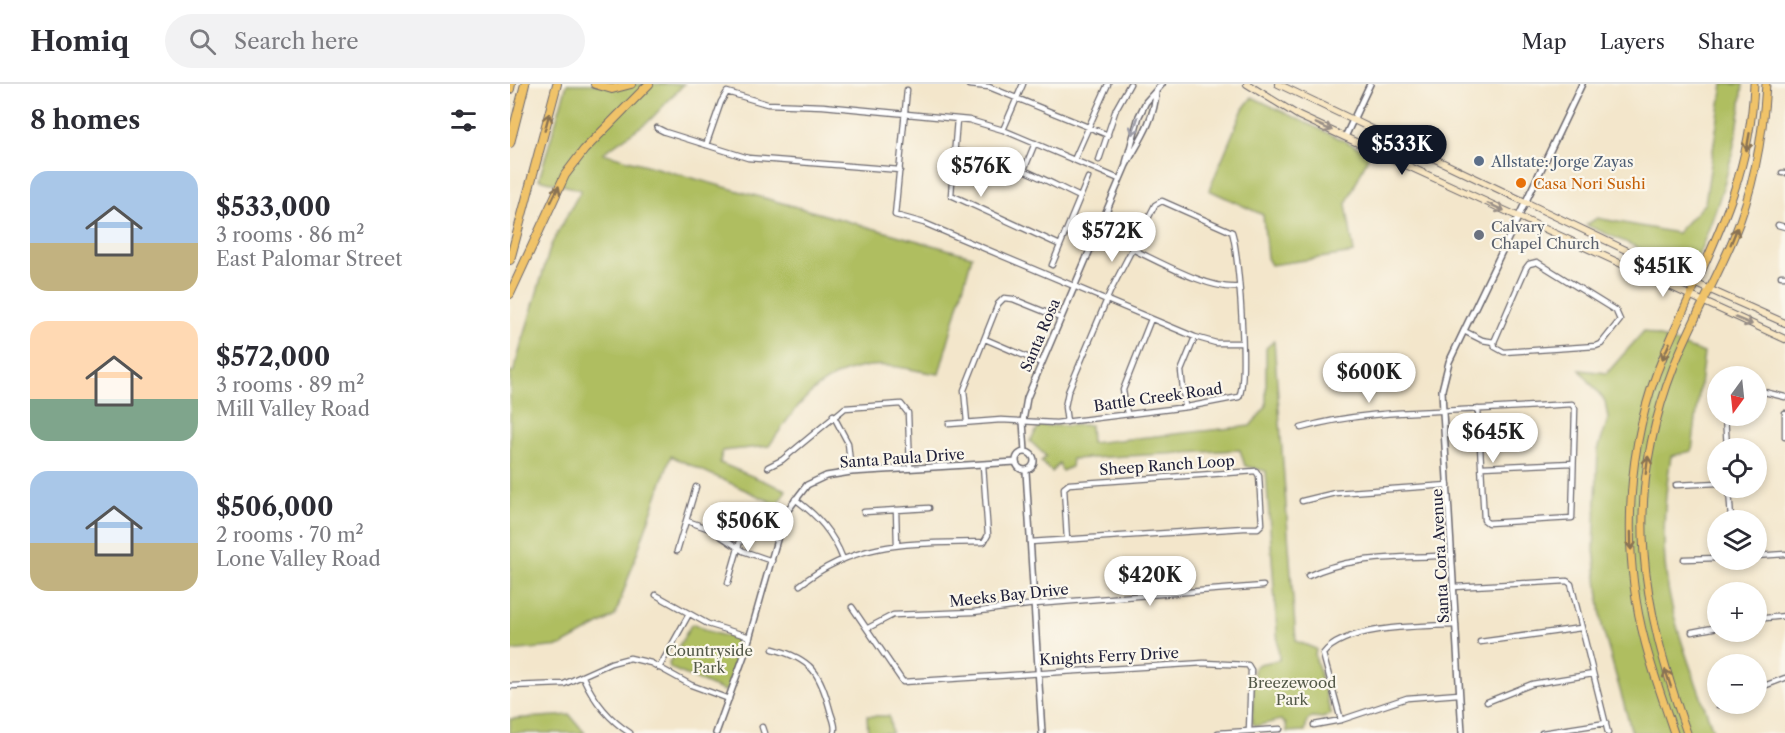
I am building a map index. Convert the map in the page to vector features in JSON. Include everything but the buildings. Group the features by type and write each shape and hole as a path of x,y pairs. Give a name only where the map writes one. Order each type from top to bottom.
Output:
{"highway":[{"path":"510,89 511,84"},
{"path":"510,143 525,84"},
{"path":"510,260 557,84"},
{"path":"595,84 616,89 631,84"},
{"path":"510,294 555,193 571,166 649,84"}],"main road":[{"path":"1247,84 1299,116 1690,298 1785,339"},
{"path":"1278,84 1697,284 1785,323"},
{"path":"1674,733 1640,618 1632,561 1632,494 1639,436 1655,378 1719,237 1740,176 1750,127 1754,84"},
{"path":"1687,733 1657,644 1650,615 1644,563 1643,495 1658,414 1674,366 1733,239 1750,189 1762,129 1766,84"}],"street":[{"path":"1003,130 1023,84"},
{"path":"1074,160 1108,84"},
{"path":"1099,160 1116,110 1130,84"},
{"name":"Santa Rosa","path":"1126,165 1139,116 1146,102 1162,84"},
{"path":"1345,137 1351,120 1370,84"},
{"name":"Santa Cora Avenue","path":"1462,733 1443,411 1444,378 1517,216 1582,84"},
{"path":"969,85 989,87 1108,135"},
{"path":"907,90 895,215 924,223 1195,337 1216,343 1242,344"},
{"path":"706,145 721,102 727,92 767,104 823,106 957,118 1003,130 1119,180"},
{"name":"Santa Rosa","path":"1025,452 1023,421 1027,398 1119,180 1145,133 1155,107 1156,93"},
{"path":"957,118 950,189 955,199 1060,245"},
{"path":"657,128 748,158 900,170"},
{"path":"1024,170 1035,143"},
{"path":"954,151 974,153 1024,170 1080,197"},
{"path":"1052,265 1088,178"},
{"name":"Battle Creek Road","path":"949,424 1067,422 1185,407 1239,397 1242,381 1242,344 1239,286 1232,232 1162,201 1155,205 1132,249"},
{"path":"1779,225 1785,227"},
{"path":"1067,422 1065,407 1068,392 1107,300 1132,249 1204,280 1231,288 1239,286"},
{"path":"1532,262 1540,262 1616,311 1620,320 1601,344 1596,346 1504,352 1495,347 1494,342 1526,268 1532,262"},
{"path":"967,422 964,390 998,304 1004,298 1013,299 1060,318"},
{"path":"1127,414 1123,390 1151,318"},
{"path":"1464,331 1482,340 1494,342"},
{"path":"1185,407 1181,371 1195,337"},
{"path":"985,339 1041,363"},
{"path":"1767,393 1785,397"},
{"path":"768,467 782,460 833,415 845,408 901,404 908,413 910,467"},
{"path":"1301,428 1347,417 1443,411 1479,409 1572,404 1575,409 1572,518 1488,523 1484,520 1479,409"},
{"path":"1785,413 1785,437"},
{"path":"833,415 848,443 851,472"},
{"path":"1025,452 1033,456 1034,461 1033,466 1026,471 1020,469 1016,462 1017,456 1025,452"},
{"name":"Santa Paula Drive","path":"716,733 750,638 784,515 807,485 817,479 851,472 1016,462"},
{"path":"1482,467 1572,463"},
{"path":"800,585 817,571 870,548 984,542 988,535 983,465"},
{"path":"1026,471 1042,733"},
{"name":"Sheep Ranch Loop","path":"1030,542 1067,540 1258,528 1262,524 1258,476 1256,471 1069,484 1064,488 1063,496 1067,540"},
{"path":"1676,485 1707,484"},
{"path":"1302,501 1335,493 1448,485"},
{"path":"677,551 696,487"},
{"path":"795,499 822,521 834,538 843,559"},
{"path":"864,512 929,508"},
{"path":"896,510 897,545"},
{"path":"728,583 747,517"},
{"path":"687,521 710,529 738,547 772,561"},
{"path":"1767,555 1785,554"},
{"path":"1308,576 1352,561 1452,555"},
{"path":"1684,559 1707,558"},
{"path":"1454,587 1567,581 1571,584 1608,733"},
{"name":"Meeks Bay Drive","path":"868,628 893,615 973,612 1035,604 1263,586"},
{"path":"656,595 689,614 727,631 750,638"},
{"path":"852,607 868,628"},
{"path":"659,668 689,614"},
{"path":"1767,618 1785,616"},
{"path":"1341,720 1323,654 1329,646 1384,628 1456,625"},
{"name":"Knights Ferry Drive","path":"868,628 903,682 1204,663 1248,665 1251,670 1249,731"},
{"path":"1480,642 1581,628"},
{"path":"1692,632 1707,629"},
{"path":"773,649 795,655 814,671 824,691 835,731"},
{"path":"510,686 564,684 611,663 630,658 644,660 691,685 729,699"},
{"path":"1487,702 1532,684 1593,674"},
{"path":"584,677 596,702 609,717 630,733"},
{"path":"1767,685 1785,678"},
{"path":"1314,726 1341,720 1407,698 1459,694"},
{"path":"1542,733 1606,723"},
{"path":"1218,733 1280,729"}],"green space":[{"path":"567,84 684,84 650,120 603,153 972,256 939,374 878,365 852,370 822,384 810,394 799,405 769,446 722,451 720,463 786,490 778,505 671,456 615,616 561,646 510,651 510,372 513,373 551,245 581,190 539,179"},
{"path":"1723,84 1743,84 1737,132 1719,200 1693,268 1689,270 1586,225 1597,218 1677,233 1705,203"},
{"path":"1252,97 1370,153 1346,204 1354,253 1271,265 1267,258 1263,215 1209,190 1243,109"},
{"path":"1644,331 1704,353 1692,451 1671,456 1665,505 1664,539 1666,572 1672,607 1682,643 1714,733 1632,733 1602,626 1594,549 1598,450 1608,419 1605,401 1580,370 1607,373"},
{"name":"Breezewood Park","path":"1274,341 1296,641 1316,649 1315,656 1331,714 1323,718 1312,717 1307,721 1305,731 1287,732 1286,724 1281,720 1256,726 1252,723 1254,668 1259,664 1279,660 1266,471 1245,466 1240,450 1072,459 1071,467 1062,471 1059,463 1052,472 1041,462 1046,456 1030,441 1039,426 1090,425 1091,443 1250,426 1266,407 1266,348"},
{"name":"Countryside Park","path":"694,624 710,632 741,640 743,644 727,690 723,691 670,668 669,663 691,625"},
{"path":"570,715 585,733 510,733 510,719"},
{"path":"867,716 889,716 892,733 868,733"}],"place":[{"name":"Allstate: Jorge Zayas","path":"1479,161"},
{"name":"Casa Nori Sushi","path":"1521,183"},
{"name":"Calvary Chapel Church","path":"1479,235"}]}
